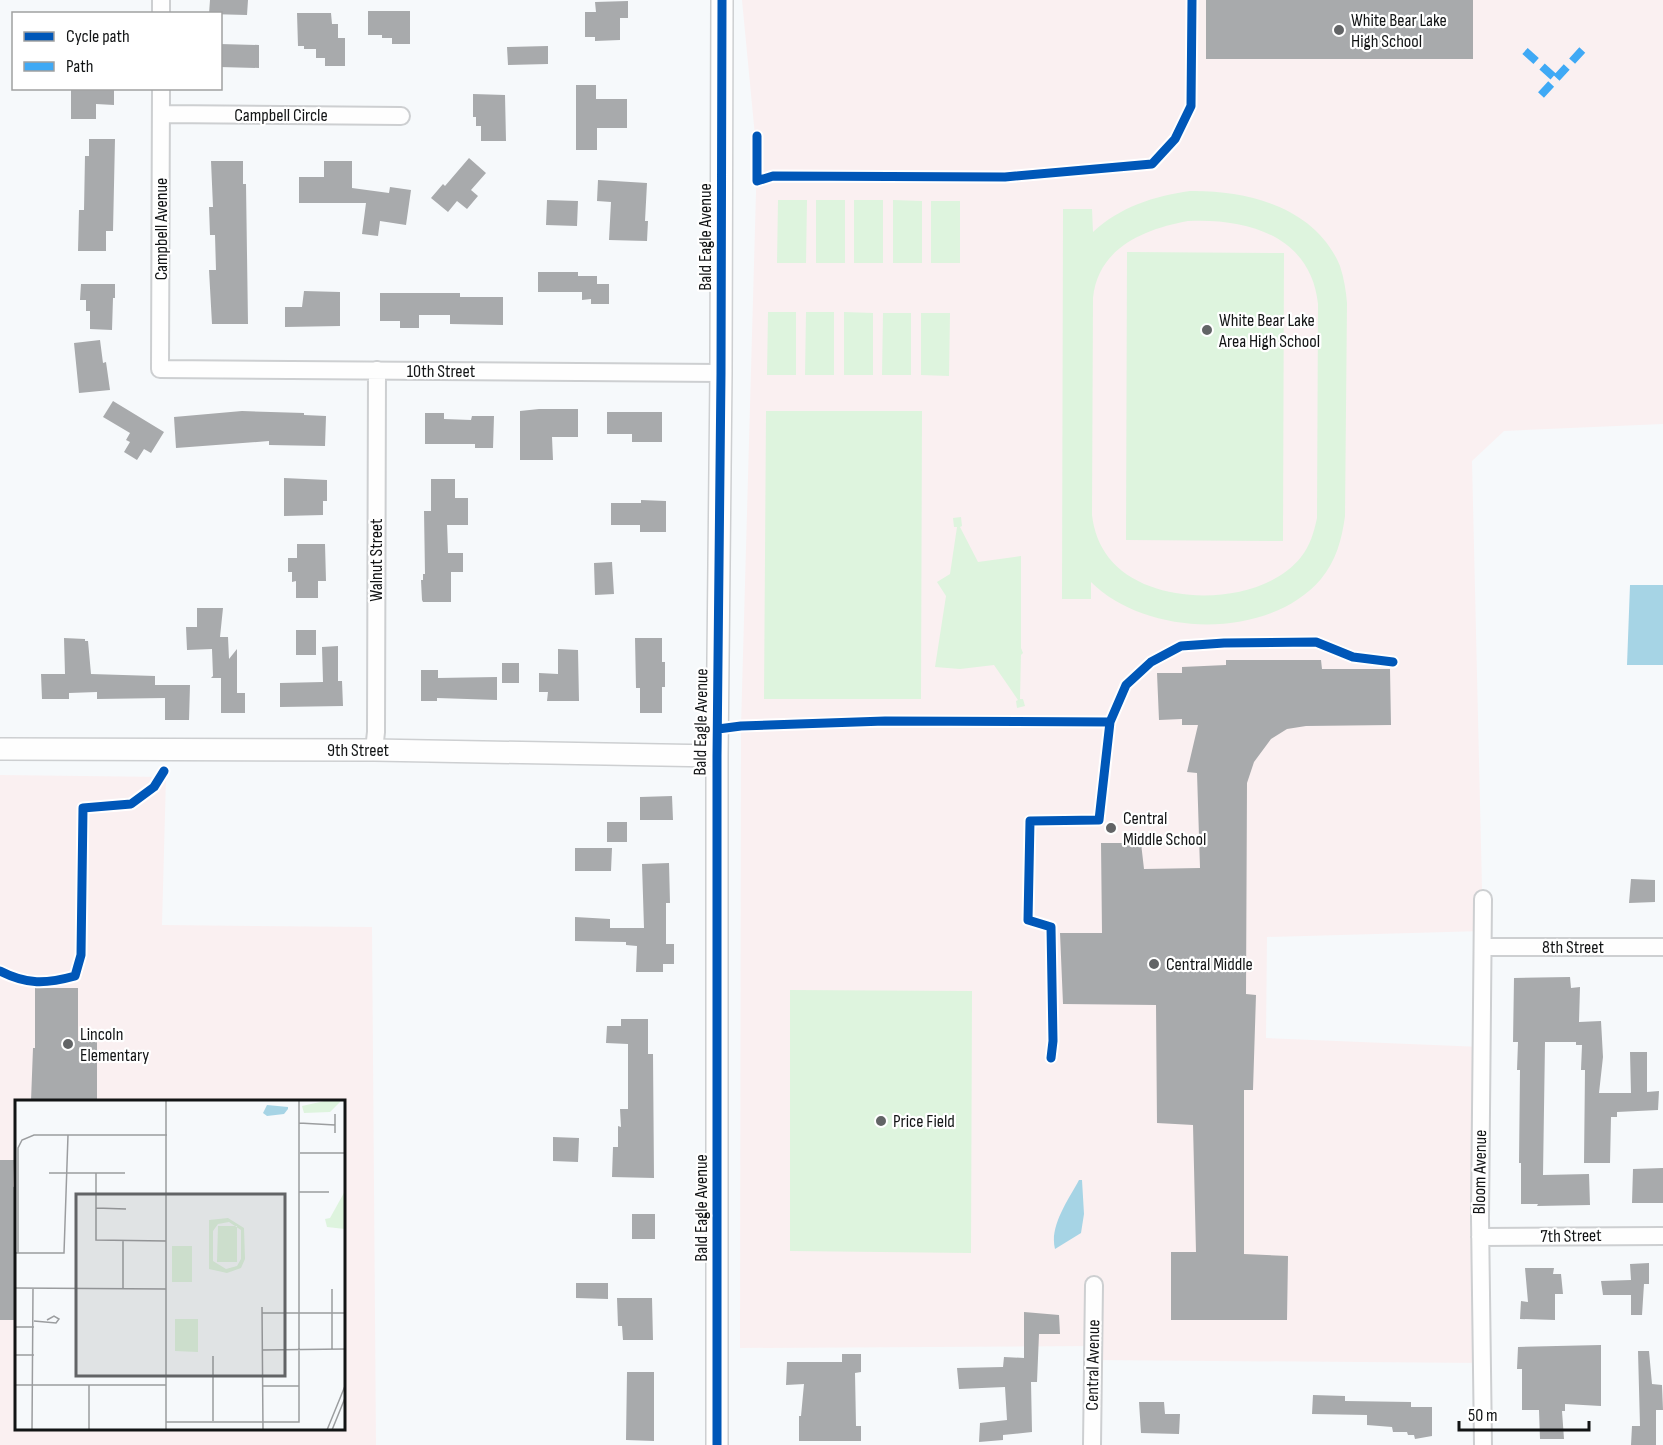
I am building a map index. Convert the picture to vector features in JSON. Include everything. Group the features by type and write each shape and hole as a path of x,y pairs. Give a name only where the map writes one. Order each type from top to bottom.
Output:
{"street":[{"name":"Bald Eagle Avenue","path":"717,1445 717,756 722,0"},
{"name":"Campbell Avenue","path":"160,369 161,90"},
{"name":"Campbell Circle","path":"161,114 401,116"},
{"name":"10th Street","path":"160,369 721,373"},
{"name":"Walnut Street","path":"374,750 377,370"},
{"name":"9th Street","path":"0,749 374,750 717,756"},
{"name":"Bloom Avenue","path":"1483,899 1480,1237 1483,1445"},
{"name":"8th Street","path":"1483,947 1663,947"},
{"name":"7th Street","path":"1480,1237 1663,1236"},
{"name":"Central Avenue","path":"1092,1445 1094,1285"}],"shaded area":[{"path":"742,0 1663,0 1663,424 1504,431 1472,461 1483,931 1267,937 1266,1038 1482,1047 1482,1363 1093,1360 1093,1346 740,1348 741,726 757,157"},
{"path":"0,775 166,777 162,925 372,927 376,1445 0,1445"}],"green space":[{"path":"1190,191 1235,194 1278,206 1315,230 1329,246 1343,275 1347,303 1345,516 1338,549 1321,579 1298,599 1270,613 1239,622 1207,624 1174,622 1143,613 1114,600 1091,582 1091,599 1062,599 1063,209 1092,209 1093,232 1126,209","holes":["1188,221 1210,221 1253,228 1272,236 1289,247 1303,262 1313,281 1318,304 1317,518 1304,553 1283,573 1260,585 1234,593 1205,595 1177,593 1150,586 1127,575 1109,558 1098,538 1092,515 1093,298 1104,266 1126,244 1155,229"]},
{"path":"778,200 807,200 806,263 777,263"},
{"path":"816,200 845,200 845,263 816,263"},
{"path":"854,200 883,200 883,263 854,263"},
{"path":"893,200 922,201 922,263 893,263"},
{"path":"931,201 960,201 960,263 931,263"},
{"path":"1127,252 1284,253 1283,541 1126,540"},
{"path":"768,312 796,312 796,375 767,375"},
{"path":"806,312 834,312 834,375 805,375"},
{"path":"844,312 873,313 873,375 844,375"},
{"path":"883,313 911,313 911,375 882,375"},
{"path":"921,313 950,313 949,376 921,375"},
{"path":"766,411 922,411 921,699 764,699"},
{"path":"961,517 962,526 960,527 978,562 1021,556 1021,648 1023,653 1021,655 1020,699 1023,699 1025,706 1017,708 1016,701 1018,700 994,665 960,669 935,667 946,596 937,582 950,574 957,527 954,527 953,518"},
{"name":"Price Field","path":"790,990 972,991 971,1253 790,1251"}],"water":[{"path":"1630,585 1663,585 1663,665 1627,665"},
{"path":"1079,1180 1082,1180 1084,1214 1081,1233 1055,1249 1057,1222"}],"building":[{"path":"210,0 248,0 247,15 209,12"},
{"name":"White Bear Lake High School","path":"1206,0 1473,0 1473,59 1206,59"},
{"path":"628,1 628,18 620,18 620,40 595,41 595,37 585,37 585,12 596,12 595,2"},
{"path":"368,11 410,11 410,44 392,44 392,38 368,35"},
{"path":"297,13 331,13 332,24 338,24 338,38 345,38 345,66 325,66 325,58 316,58 316,49 304,49 304,46 298,46"},
{"path":"222,44 259,45 259,68 222,67"},
{"path":"548,46 548,64 508,65 507,47"},
{"path":"576,85 596,85 596,99 627,99 627,128 597,128 597,150 576,150"},
{"path":"71,90 114,90 114,105 96,104 96,119 71,119"},
{"path":"473,94 505,95 506,141 481,141 481,126 476,126 476,117 473,117"},
{"path":"89,139 115,139 113,231 106,231 106,251 78,251 79,210 84,210 85,156 89,156"},
{"path":"469,158 486,173 471,190 478,196 467,209 457,201 448,212 431,198 443,184 445,186"},
{"path":"211,161 243,161 243,184 246,184 248,324 212,324 209,270 216,270 215,235 210,235 209,207 213,207"},
{"path":"324,161 352,161 352,188 389,193 390,187 411,190 406,225 380,221 378,236 362,234 366,203 299,203 299,177 324,177"},
{"path":"598,180 647,183 645,221 648,221 647,241 609,240 611,202 597,201"},
{"path":"547,200 578,201 577,226 546,225"},
{"path":"538,272 578,272 578,276 597,276 597,284 609,284 609,304 591,304 591,299 582,300 582,292 538,292"},
{"path":"81,284 115,284 112,330 90,329 90,311 86,311 86,300 80,300"},
{"path":"304,291 340,292 340,326 285,327 285,307 302,307"},
{"path":"380,293 460,293 460,297 503,297 503,325 450,324 450,315 419,315 419,328 400,328 400,321 380,321"},
{"path":"100,340 110,390 79,393 74,343"},
{"path":"113,401 164,432 151,453 144,449 137,460 124,452 130,442 126,440 130,433 103,417"},
{"path":"578,409 578,437 552,437 553,460 520,460 520,411"},
{"path":"242,411 326,416 325,446 269,445 269,441 176,448 174,417"},
{"path":"607,412 662,412 662,442 632,442 632,434 607,434"},
{"path":"425,413 444,413 444,419 471,420 472,416 494,416 493,448 475,448 475,444 425,444"},
{"path":"284,478 327,480 327,501 323,501 323,515 284,516"},
{"path":"431,479 455,479 455,498 468,498 468,525 447,525 448,553 463,553 463,572 451,572 451,602 423,602 422,600 421,580 425,574 424,511 431,511"},
{"path":"641,500 666,501 666,532 640,532 640,525 611,525 611,503 641,503"},
{"path":"297,544 325,544 326,581 318,581 318,598 296,598 296,581 292,582 292,572 288,572 288,558 297,558"},
{"path":"612,562 614,594 595,595 594,563"},
{"path":"197,608 223,608 220,637 228,637 229,659 237,649 237,693 245,693 245,713 221,713 221,678 211,678 213,676 212,649 187,650 186,627 197,627"},
{"path":"296,630 316,630 316,655 296,655"},
{"path":"64,638 88,641 91,674 155,676 155,685 190,685 189,720 165,720 165,698 97,699 97,692 69,693 69,699 42,699 41,674 65,674"},
{"path":"635,638 662,638 665,687 662,687 662,713 640,713 640,688 636,688"},
{"path":"338,646 338,681 342,681 343,706 280,707 280,683 323,682 322,647"},
{"path":"558,649 578,650 579,701 547,701 548,692 539,692 539,673 558,674"},
{"name":"Central Middle","path":"1226,660 1321,660 1322,669 1390,669 1391,725 1306,726 1287,729 1271,739 1254,762 1247,783 1246,994 1256,995 1253,1090 1244,1090 1244,1254 1288,1256 1287,1320 1171,1320 1171,1252 1196,1252 1193,1125 1157,1123 1156,1005 1063,1004 1060,933 1102,933 1101,843 1141,843 1144,869 1200,868 1197,773 1187,772 1198,725 1182,725 1182,719 1159,720 1157,673 1182,673 1182,667 1226,665"},
{"path":"502,663 519,663 519,683 502,683"},
{"path":"421,670 438,670 438,678 497,677 497,700 437,698 437,701 421,701"},
{"path":"672,796 673,820 640,820 640,797"},
{"path":"607,822 627,822 627,842 607,842"},
{"path":"575,848 612,848 611,871 575,871"},
{"path":"669,863 670,903 666,903 666,944 674,944 674,964 663,964 663,972 636,972 637,946 626,945 626,942 575,941 575,917 610,919 610,928 644,928 642,864"},
{"path":"1631,879 1655,880 1655,902 1629,903"},
{"path":"1570,977 1571,988 1580,987 1579,1022 1601,1021 1603,1057 1599,1093 1631,1093 1630,1052 1647,1052 1647,1092 1659,1091 1658,1110 1617,1112 1617,1117 1611,1117 1610,1163 1584,1163 1585,1070 1581,1070 1582,1045 1576,1045 1576,1042 1545,1042 1543,1175 1589,1174 1590,1205 1521,1204 1520,1070 1517,1070 1518,1042 1513,1042 1514,978"},
{"name":"Lincoln Elementary","path":"35,988 78,988 78,1041 97,1041 97,1100 31,1100 33,1048 35,1048"},
{"path":"621,1019 648,1019 648,1054 653,1054 654,1178 612,1177 613,1147 618,1147 618,1126 621,1127 620,1109 628,1109 628,1044 606,1043 607,1026 621,1026"},
{"path":"553,1137 579,1138 578,1162 553,1161"},
{"path":"0,1160 14,1160 15,1320 0,1320"},
{"path":"1663,1168 1663,1203 1632,1203 1633,1169"},
{"path":"632,1214 655,1214 655,1239 632,1239"},
{"path":"1649,1263 1649,1284 1644,1284 1642,1315 1631,1315 1631,1295 1603,1295 1601,1281 1631,1280 1630,1264"},
{"path":"1525,1268 1554,1268 1553,1274 1561,1274 1563,1294 1555,1294 1555,1320 1520,1319 1521,1301 1528,1302"},
{"path":"576,1283 608,1283 608,1299 576,1298"},
{"path":"617,1298 652,1298 653,1340 623,1340 622,1326 618,1326"},
{"path":"1024,1312 1059,1315 1060,1334 1039,1334 1037,1382 1031,1382 1032,1432 1003,1435 1003,1440 979,1442 980,1423 1007,1420 1005,1387 959,1389 957,1368 1003,1367 1004,1357 1024,1358"},
{"path":"1601,1345 1601,1406 1565,1404 1565,1411 1562,1411 1564,1439 1540,1439 1539,1410 1522,1410 1522,1369 1517,1369 1518,1347"},
{"path":"1638,1351 1649,1351 1652,1384 1662,1385 1663,1410 1656,1410 1656,1445 1631,1445 1632,1426 1640,1426"},
{"path":"842,1354 861,1354 861,1372 855,1373 856,1426 861,1426 861,1441 799,1441 799,1416 801,1416 804,1384 786,1385 787,1362 842,1362"},
{"path":"627,1372 654,1372 654,1441 626,1440"},
{"path":"1313,1395 1345,1396 1345,1401 1411,1402 1411,1407 1432,1407 1432,1436 1415,1439 1414,1435 1408,1435 1407,1432 1393,1432 1392,1427 1367,1425 1367,1415 1312,1414"},
{"path":"1139,1402 1164,1402 1165,1414 1180,1414 1179,1434 1141,1433"}],"marked path":[{"path":"1541,95 1586,46"},
{"path":"1525,51 1556,79"}],"cycle path":[{"path":"717,1445 717,756 722,0"},
{"path":"757,136 757,181 773,176 1005,177 1152,164 1175,139 1191,106 1192,0"},
{"path":"718,729 741,726 885,721 1110,722 1126,685 1151,662 1181,646 1316,642 1353,657 1393,662"},
{"path":"1051,1058 1053,1041 1051,927 1028,920 1030,821 1099,820 1110,722"},
{"path":"0,971 19,979 37,982 55,981 75,976 81,955 83,808 131,804 154,787 164,771"}],"place":[{"name":"White Bear Lake High School","path":"1339,30"},
{"name":"White Bear Lake Area High School","path":"1207,330"},
{"name":"Central Middle School","path":"1111,828"},
{"name":"Central Middle","path":"1154,964"},
{"name":"Lincoln Elementary","path":"68,1044"},
{"name":"Price Field","path":"881,1121"}]}
